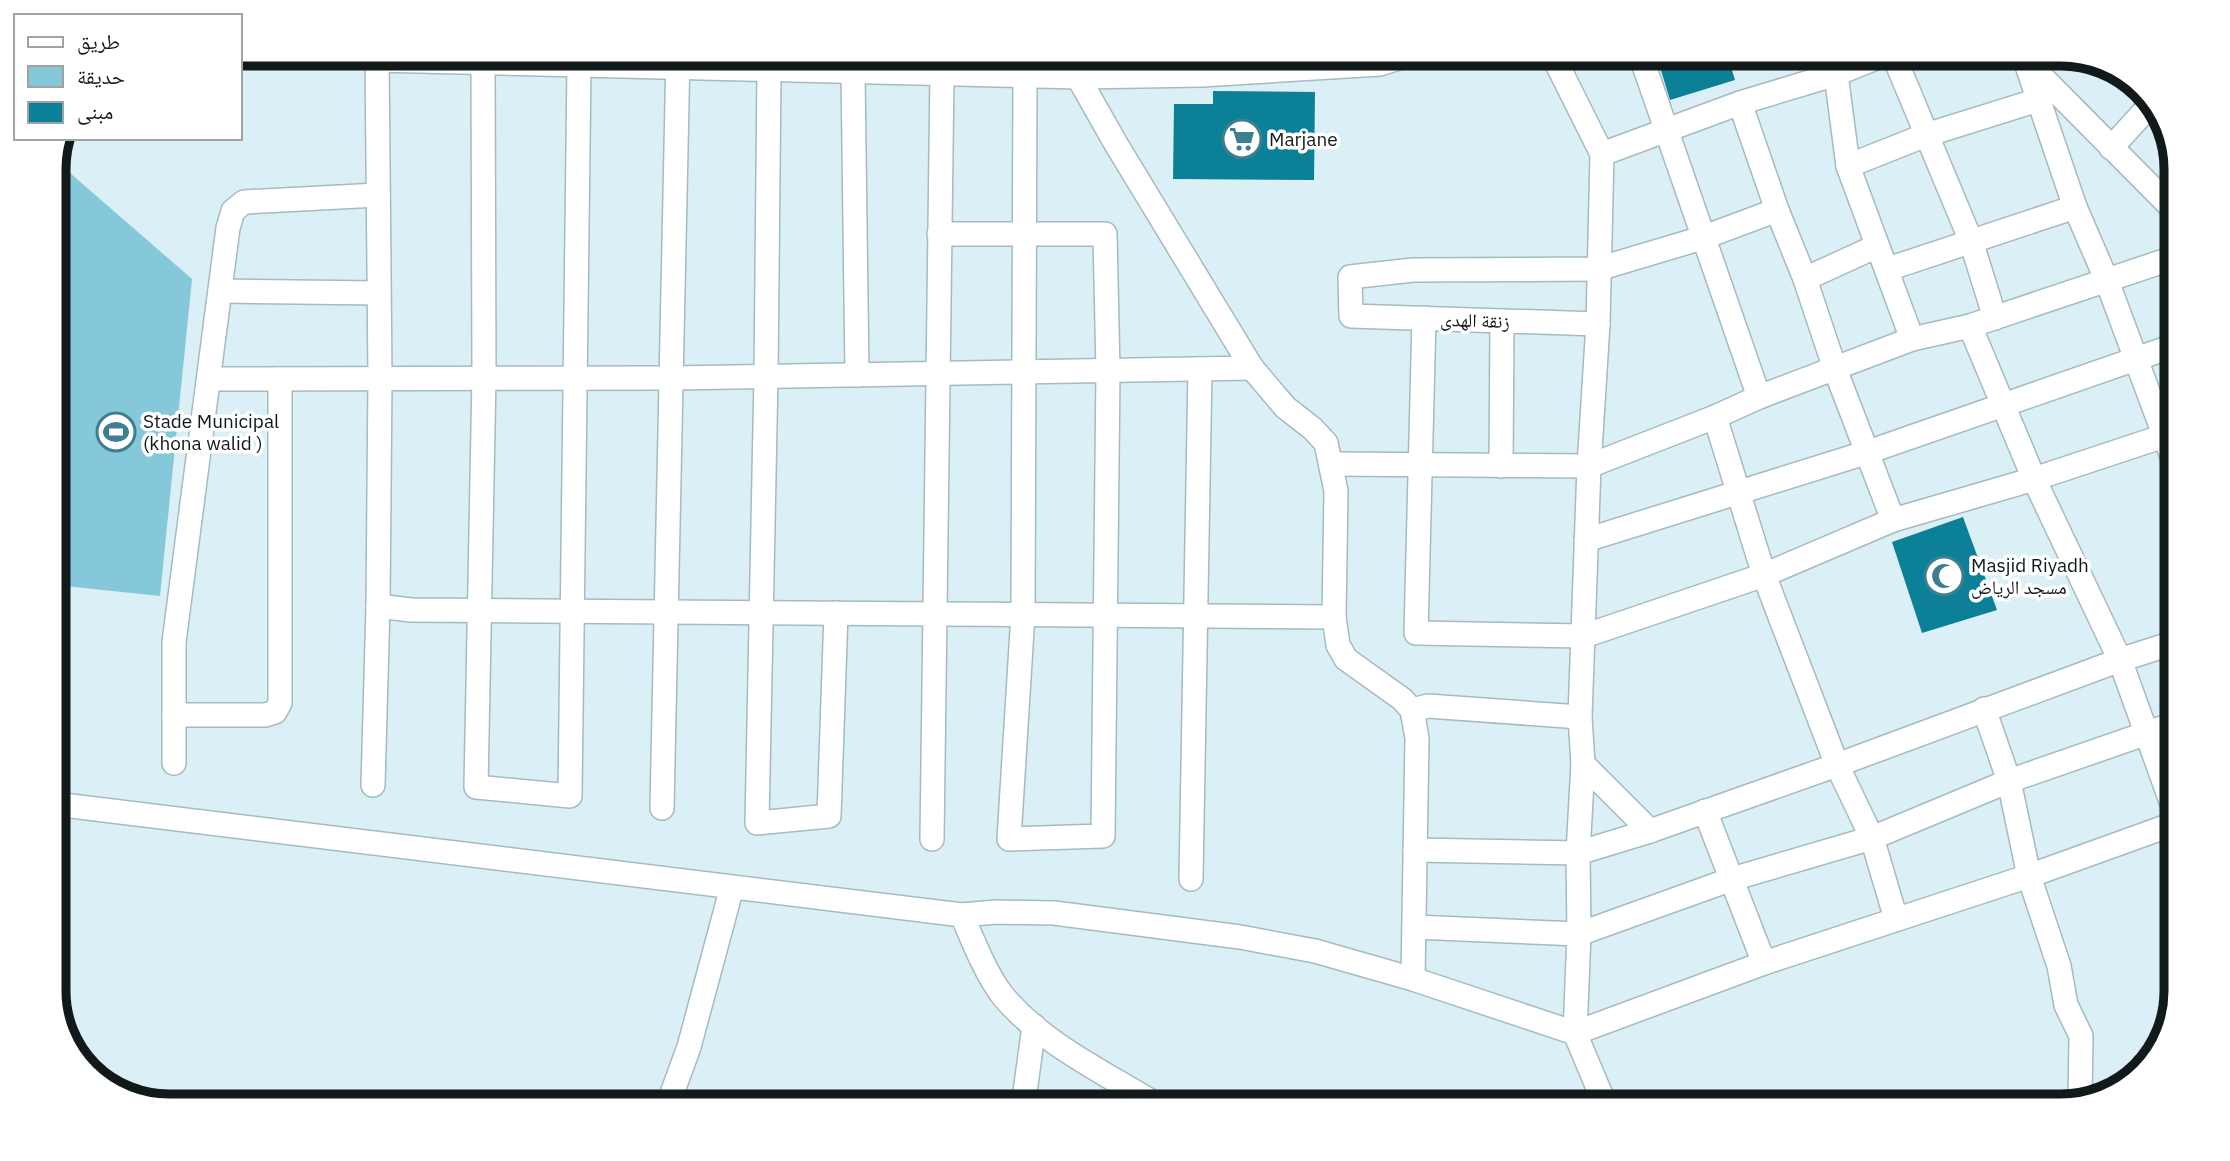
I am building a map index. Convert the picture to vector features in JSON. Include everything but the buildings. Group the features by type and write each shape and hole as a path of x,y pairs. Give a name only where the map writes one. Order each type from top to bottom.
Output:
{"street":[{"path":"373,785 380,378 377,66"},
{"path":"484,66 484,377 476,787 569,796 579,66"},
{"path":"662,808 678,66"},
{"path":"729,66 769,70 799,66"},
{"path":"832,66 853,72 1080,77 1202,75 1348,66"},
{"path":"1073,66 1116,144 1252,368 1285,407 1326,443 1336,491 1334,617 1338,645 1346,659 1386,686 1412,710 1417,738 1413,979"},
{"path":"1558,66 1602,153 1598,324 1588,466 1580,717 1583,764 1574,1033 1600,1094"},
{"path":"1644,66 1759,397"},
{"path":"1602,153 1665,132 1827,66"},
{"path":"1832,66 1849,166 1912,339"},
{"path":"1898,66 1971,241 1995,318"},
{"path":"2027,66 2076,207 2107,281 2135,359 2163,420"},
{"path":"2033,66 2110,148 2163,191"},
{"path":"769,70 757,823 829,816 836,613"},
{"path":"853,72 857,375"},
{"path":"932,839 942,74"},
{"path":"939,234 1024,233 1105,234 1108,370 1103,836 1009,839 1023,614 1023,372 1024,233 1025,76"},
{"path":"1849,166 1926,135 2038,100"},
{"path":"1740,103 1835,369 1893,520"},
{"path":"2110,148 2145,110"},
{"path":"174,762 174,642 228,228 233,211 244,202 378,195"},
{"path":"1888,269 2076,207"},
{"path":"1598,269 1702,238 1777,210"},
{"path":"1805,279 1877,246"},
{"path":"1331,464 1588,466 1912,339 1970,326 2163,261"},
{"name":"زنقة الهدى","path":"1598,269 1413,270 1350,277 1351,316 1598,324"},
{"path":"220,291 379,293"},
{"path":"1424,318 1416,633 1584,636 1764,575 1893,520 2034,479 2163,436"},
{"path":"1501,466 1502,321"},
{"path":"1970,326 2034,479 2120,660 2164,781"},
{"path":"1586,540 1868,452 2163,349"},
{"path":"209,379 766,376 1252,368"},
{"path":"1191,879 1200,369"},
{"path":"174,715 265,715 275,712 279,703 280,379"},
{"path":"1715,417 1764,575 1837,765 1872,838 1896,919"},
{"path":"378,606 411,610 1334,617"},
{"path":"1415,850 1578,853 1650,831 1837,765 1984,709 2164,646"},
{"path":"1412,710 1428,706 1580,717"},
{"path":"1984,709 2009,781 2029,876 2059,966 2067,1005 2081,1036 2080,1093"},
{"path":"1414,927 1579,934 1732,879 1872,838 2009,781 2164,727"},
{"path":"1583,764 1650,831"},
{"path":"67,805 962,915 996,912 1054,914 1240,937 1315,951 1413,979 1574,1033 1764,962 2029,876 2164,826"},
{"path":"1705,811 1764,962"},
{"path":"672,1094 689,1047 732,887"},
{"path":"962,915 975,947 1002,994 1034,1026 1079,1059 1138,1094"},
{"path":"1025,1094 1034,1026"}],"green space":[{"name":"Stade Municipal (khona walid )","path":"67,171 192,279 160,596 67,586"}],"place":[{"name":"Marjane","path":"1242,139"},
{"name":"Stade Municipal (khona walid )","path":"116,432"},
{"name":"Masjid Riyadh مسجد الرياض","path":"1944,576"}]}
